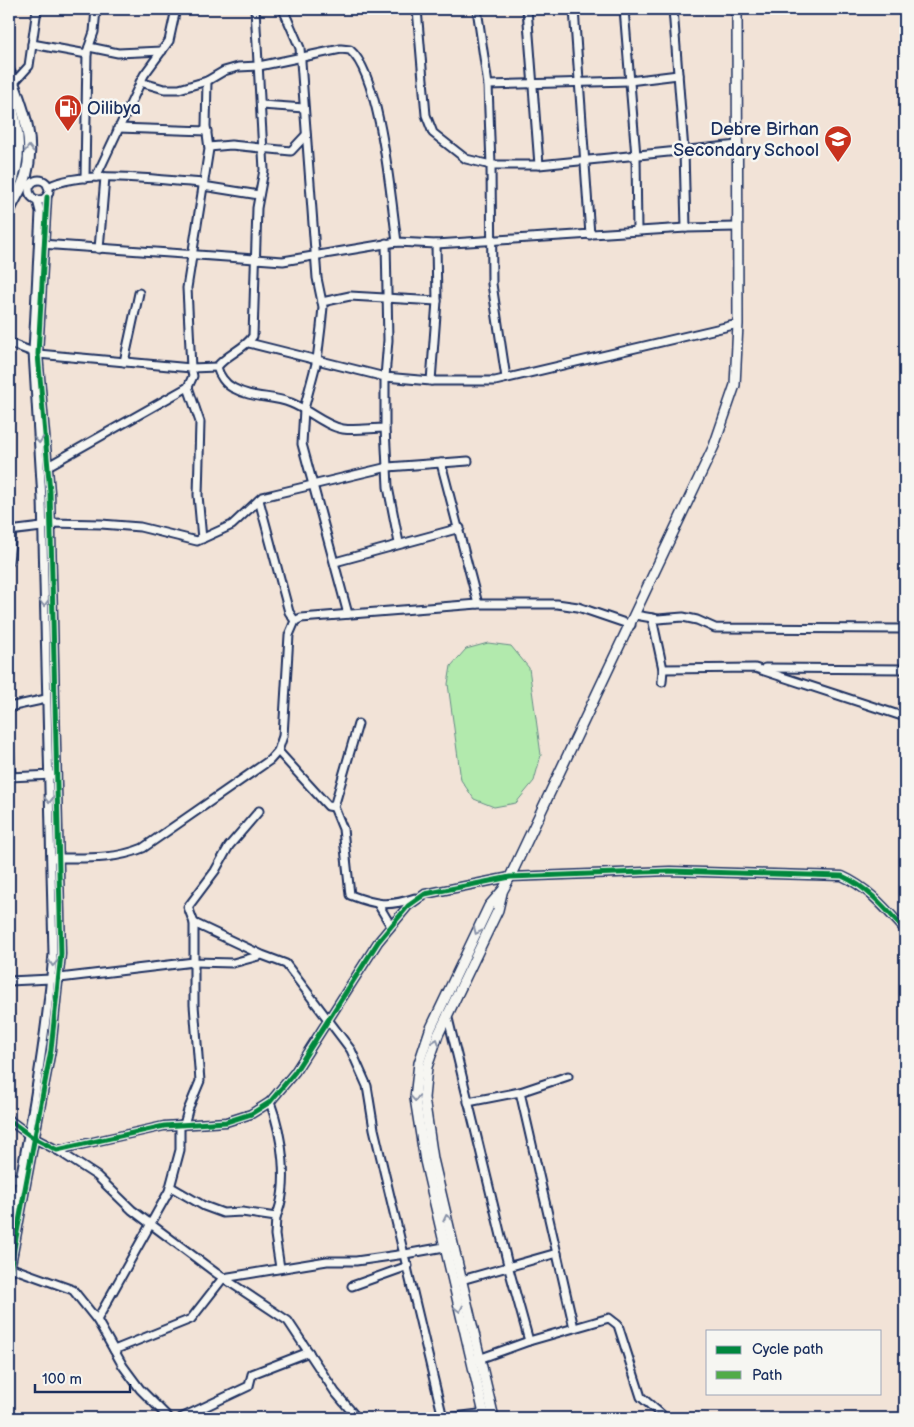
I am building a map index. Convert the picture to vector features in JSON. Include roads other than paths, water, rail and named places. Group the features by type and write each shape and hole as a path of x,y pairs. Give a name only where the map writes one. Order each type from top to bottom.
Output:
{"highway":[{"path":"9,72 19,113 21,173 12,190 9,210"},
{"path":"9,100 19,113"}],"main road":[{"path":"489,1416 449,1246 433,1159 424,1098 427,1067 444,1013 498,910 503,890 636,615 714,446 731,402 735,385 738,324 737,9"}],"street":[{"path":"11,86 29,66 37,9"},
{"path":"85,178 88,50 94,32 96,9"},
{"path":"96,177 140,82 169,41 176,9"},
{"path":"9,343 36,353 191,368 217,367 239,348 249,343 253,336 259,195 264,170 255,9"},
{"path":"283,9 300,48 315,254 322,302 317,360 304,410 302,444 348,614"},
{"path":"417,9 426,115 432,133 466,159 492,165 538,164 738,145"},
{"path":"477,9 488,85 492,165 492,284 506,378"},
{"path":"527,9 538,164"},
{"path":"574,9 590,235"},
{"path":"624,9 636,156 638,231"},
{"path":"673,9 684,151 686,228"},
{"path":"32,44 118,53 162,51"},
{"path":"140,82 164,89 179,89 207,81 224,71 259,66 341,49 350,50 361,63 380,120 397,242"},
{"path":"488,85 629,81 678,74"},
{"path":"48,466 188,387 193,376 187,288 209,148 207,81"},
{"path":"261,105 304,108"},
{"path":"9,126 19,113"},
{"path":"118,128 207,131"},
{"path":"209,148 231,145 291,151 306,135"},
{"path":"9,1275 33,1137 51,1050 62,954 49,776 36,353 42,244 48,187 44,182 21,173"},
{"path":"48,187 70,179 104,177 203,185 259,195"},
{"path":"99,249 104,177"},
{"path":"30,195 30,185 38,180"},
{"path":"12,190 30,195 36,200 40,212 42,244"},
{"path":"36,200 47,196"},
{"path":"42,244 283,260 397,242 436,244 686,228 737,227"},
{"path":"386,243 388,340 385,377 385,428 390,508 398,543"},
{"path":"431,381 437,301 436,244"},
{"path":"124,362 139,293"},
{"path":"322,302 350,296 387,296 437,301"},
{"path":"249,343 385,377 431,381 495,381 738,324"},
{"path":"9,1236 12,1208 33,1137 54,954 57,774 50,523 48,466 36,353"},
{"path":"217,367 219,374 230,387 256,398 276,399 304,410 330,425 343,429 385,428"},
{"path":"188,387 200,422 198,496 202,539"},
{"path":"9,562 10,531 42,527 50,523 140,527 198,540 232,525 259,500 388,467 468,461"},
{"path":"441,463 460,528 478,604"},
{"path":"259,500 289,612 295,621"},
{"path":"335,562 398,543 460,528"},
{"path":"55,858 108,858 127,855 143,848 260,768 278,751 283,736 289,635 295,621 301,618 478,604 557,604 578,607 631,625"},
{"path":"636,615 652,618 683,617 697,620 715,628 905,629"},
{"path":"652,618 664,669 662,682"},
{"path":"755,668 905,718"},
{"path":"664,669 905,669"},
{"path":"9,707 46,699"},
{"path":"358,724 334,807 343,830 350,895 378,904 402,902 426,894 510,877 670,871 842,876 858,884 875,897 905,930"},
{"path":"9,742 10,777 57,774"},
{"path":"278,751 328,806 334,807"},
{"path":"97,1320 152,1225 171,1187 180,1150 182,1125 200,1081 194,1005 194,923 188,907 215,871 229,846 259,811"},
{"path":"57,1150 164,1126 226,1122 251,1114 270,1102 295,1072 391,926 408,906 426,894"},
{"path":"378,904 391,926"},
{"path":"194,923 262,955 286,964 350,1050 367,1086 374,1129 444,1418 489,1416"},
{"path":"9,981 51,979 194,962 233,963 262,955"},
{"path":"444,1013 508,1266 529,1341"},
{"path":"468,1102 520,1092 568,1076"},
{"path":"520,1092 574,1328"},
{"path":"270,1102 277,1120 283,1178 282,1203 276,1217 275,1235 280,1268"},
{"path":"9,1120 97,1176 132,1210 223,1278 288,1321 335,1392 357,1418"},
{"path":"9,1176 20,1180"},
{"path":"171,1187 204,1206 223,1213 242,1212 276,1217"},
{"path":"114,1350 192,1319 223,1278 280,1268 405,1254 449,1246"},
{"path":"457,1281 557,1253"},
{"path":"352,1286 408,1266"},
{"path":"9,1267 73,1290 97,1320 123,1366 140,1389 169,1418"},
{"path":"475,1361 529,1341 609,1318 618,1325 641,1398 662,1415 660,1418"},
{"path":"181,1418 248,1386 252,1374 309,1352"}],"place":[{"name":"Oilibya","path":"68,132"},
{"name":"Debre Birhan Secondary School","path":"838,163"}]}
